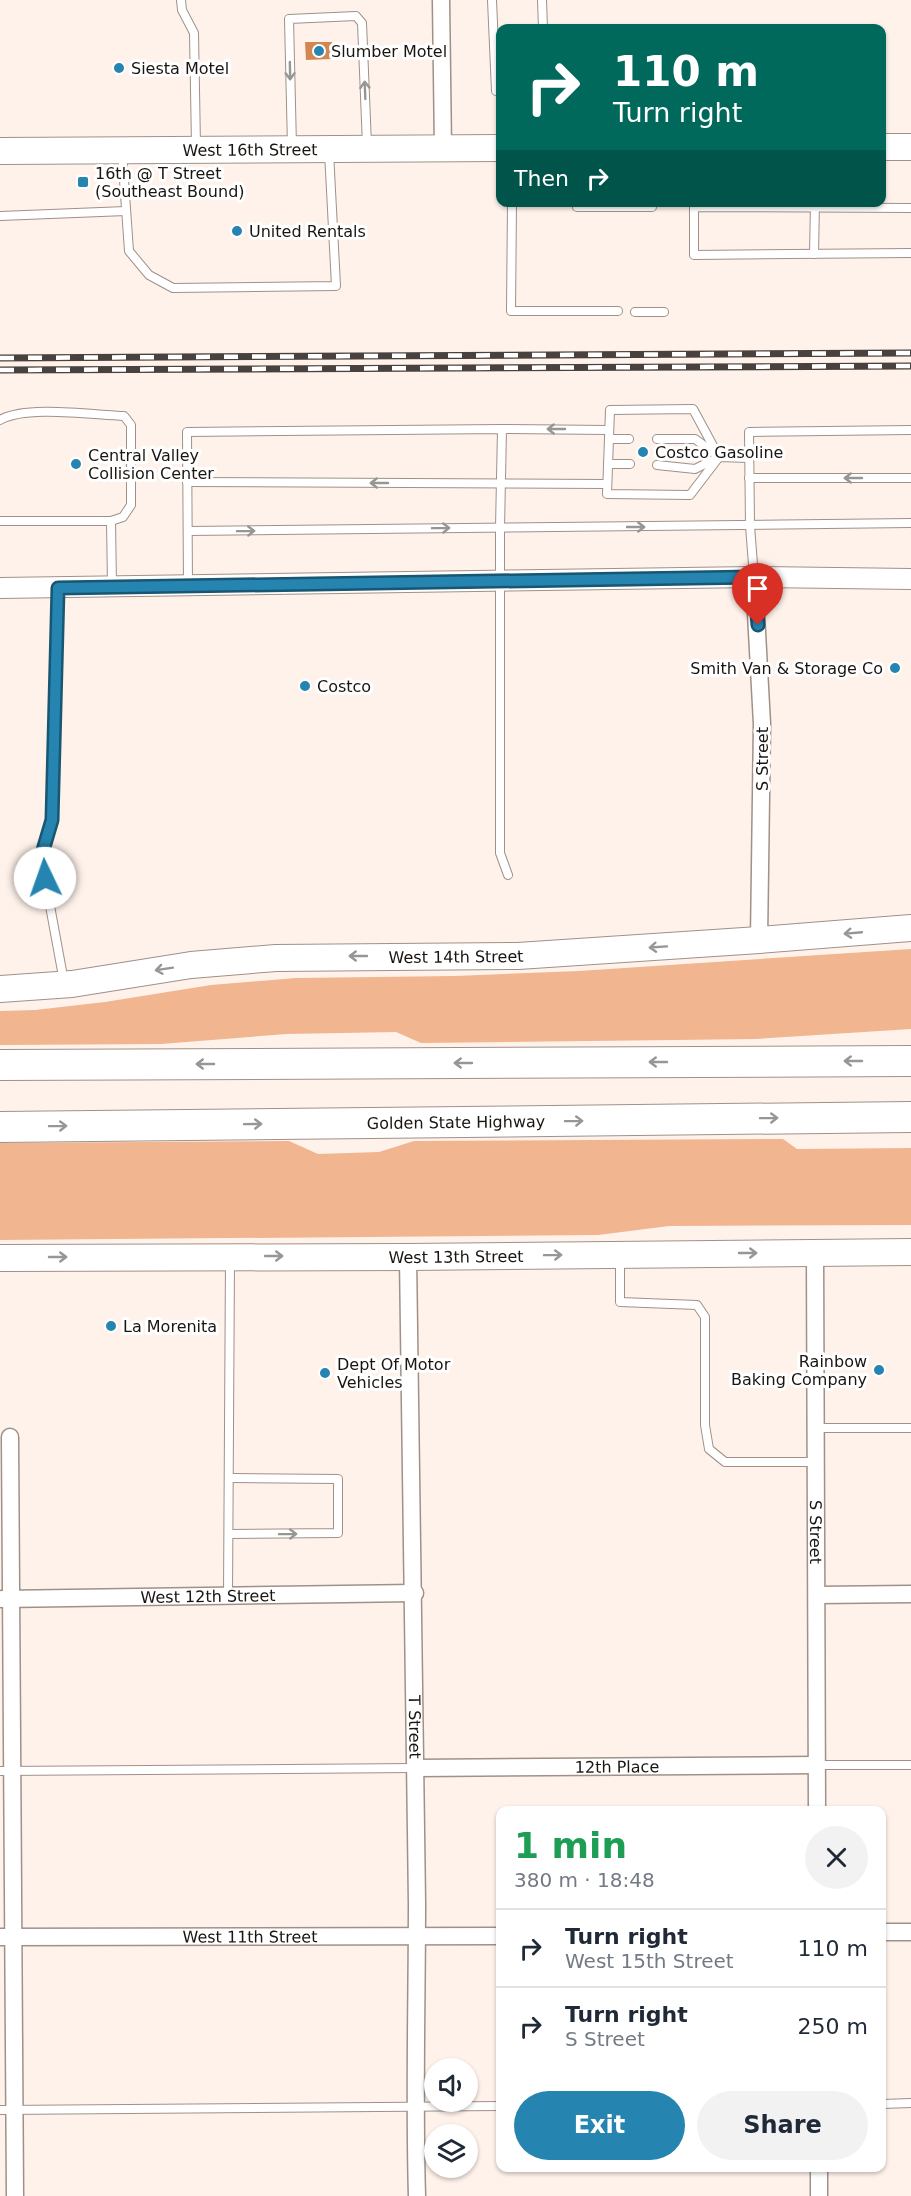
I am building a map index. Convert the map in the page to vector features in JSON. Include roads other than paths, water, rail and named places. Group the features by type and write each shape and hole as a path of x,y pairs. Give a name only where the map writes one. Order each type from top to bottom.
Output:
{"highway":[{"path":"0,1065 911,1060"},
{"name":"Golden State Highway","path":"0,1127 911,1117"}],"main road":[{"path":"886,147 911,147"},
{"name":"West 16th Street","path":"0,151 496,148"},
{"name":"West 14th Street","path":"0,989 65,984 191,965 276,958 518,956 911,928"},
{"name":"West 13th Street","path":"0,1258 911,1252"}],"street":[{"path":"441,0 443,148"},
{"path":"0,588 754,577 911,579"},
{"name":"S Street","path":"754,577 762,724 759,940"},
{"name":"S Street","path":"815,1253 817,1806"},
{"name":"T Street","path":"408,1257 415,1593 417,1936 414,2107 417,2196"},
{"path":"5,1437 7,2110 15,2196"},
{"name":"West 12th Street","path":"6,1599 415,1593"},
{"path":"817,1594 911,1594"},
{"name":"12th Place","path":"416,1768 817,1765"},
{"path":"886,1932 911,1932"},
{"name":"West 11th Street","path":"7,1937 496,1936"},
{"path":"819,2172 819,2196"}],"lane":[{"path":"182,0 182,10 194,33 196,150"},
{"path":"492,0 496,91"},
{"path":"542,0 543,24"},
{"path":"292,149 289,19 356,16 362,23 367,149"},
{"path":"122,150 129,250 149,275 172,288 336,286 329,149"},
{"path":"512,207 511,311 618,311"},
{"path":"694,207 694,255 911,253"},
{"path":"814,254 815,207"},
{"path":"879,207 911,208"},
{"path":"0,216 126,211"},
{"path":"635,312 664,312"},
{"path":"693,409 719,457 690,495 607,494 610,410 693,409"},
{"path":"0,420 27,412 124,416 129,419 131,425 131,505 123,517 111,521 0,521"},
{"path":"502,429 500,853 508,875"},
{"path":"188,586 187,432 609,430"},
{"path":"754,577 750,526 749,432 911,430"},
{"path":"609,439 629,439"},
{"path":"657,439 695,439 719,457"},
{"path":"657,465 695,469 719,457 748,458"},
{"path":"608,464 630,464"},
{"path":"750,478 911,478"},
{"path":"187,482 607,484"},
{"path":"111,521 112,587"},
{"path":"188,531 911,523"},
{"path":"58,588 52,820 41,857 65,984"},
{"path":"620,1254 620,1302 697,1305 702,1310 705,1317 705,1425 709,1449 725,1462 816,1462"},
{"path":"228,1596 230,1256"},
{"path":"816,1428 911,1428"},
{"path":"229,1534 338,1533 338,1479 230,1478"},
{"path":"817,1765 911,1765"},
{"path":"6,1771 416,1768"},
{"path":"886,2104 911,2103"},
{"path":"7,2110 496,2106"}],"railway":[{"path":"0,358 911,353"},
{"path":"0,370 911,366"}],"place":[{"name":"Slumber Motel","path":"319,51"},
{"name":"Siesta Motel","path":"119,68"},
{"name":"16th @ T Street (Southeast Bound)","path":"83,182"},
{"name":"United Rentals","path":"237,231"},
{"name":"Costco Gasoline","path":"643,452"},
{"name":"Central Valley Collision Center","path":"76,464"},
{"name":"Smith Van & Storage Co","path":"895,668"},
{"name":"Costco","path":"305,686"},
{"name":"La Morenita","path":"111,1326"},
{"name":"Rainbow Baking Company","path":"879,1370"},
{"name":"Dept Of Motor Vehicles","path":"325,1373"}]}
